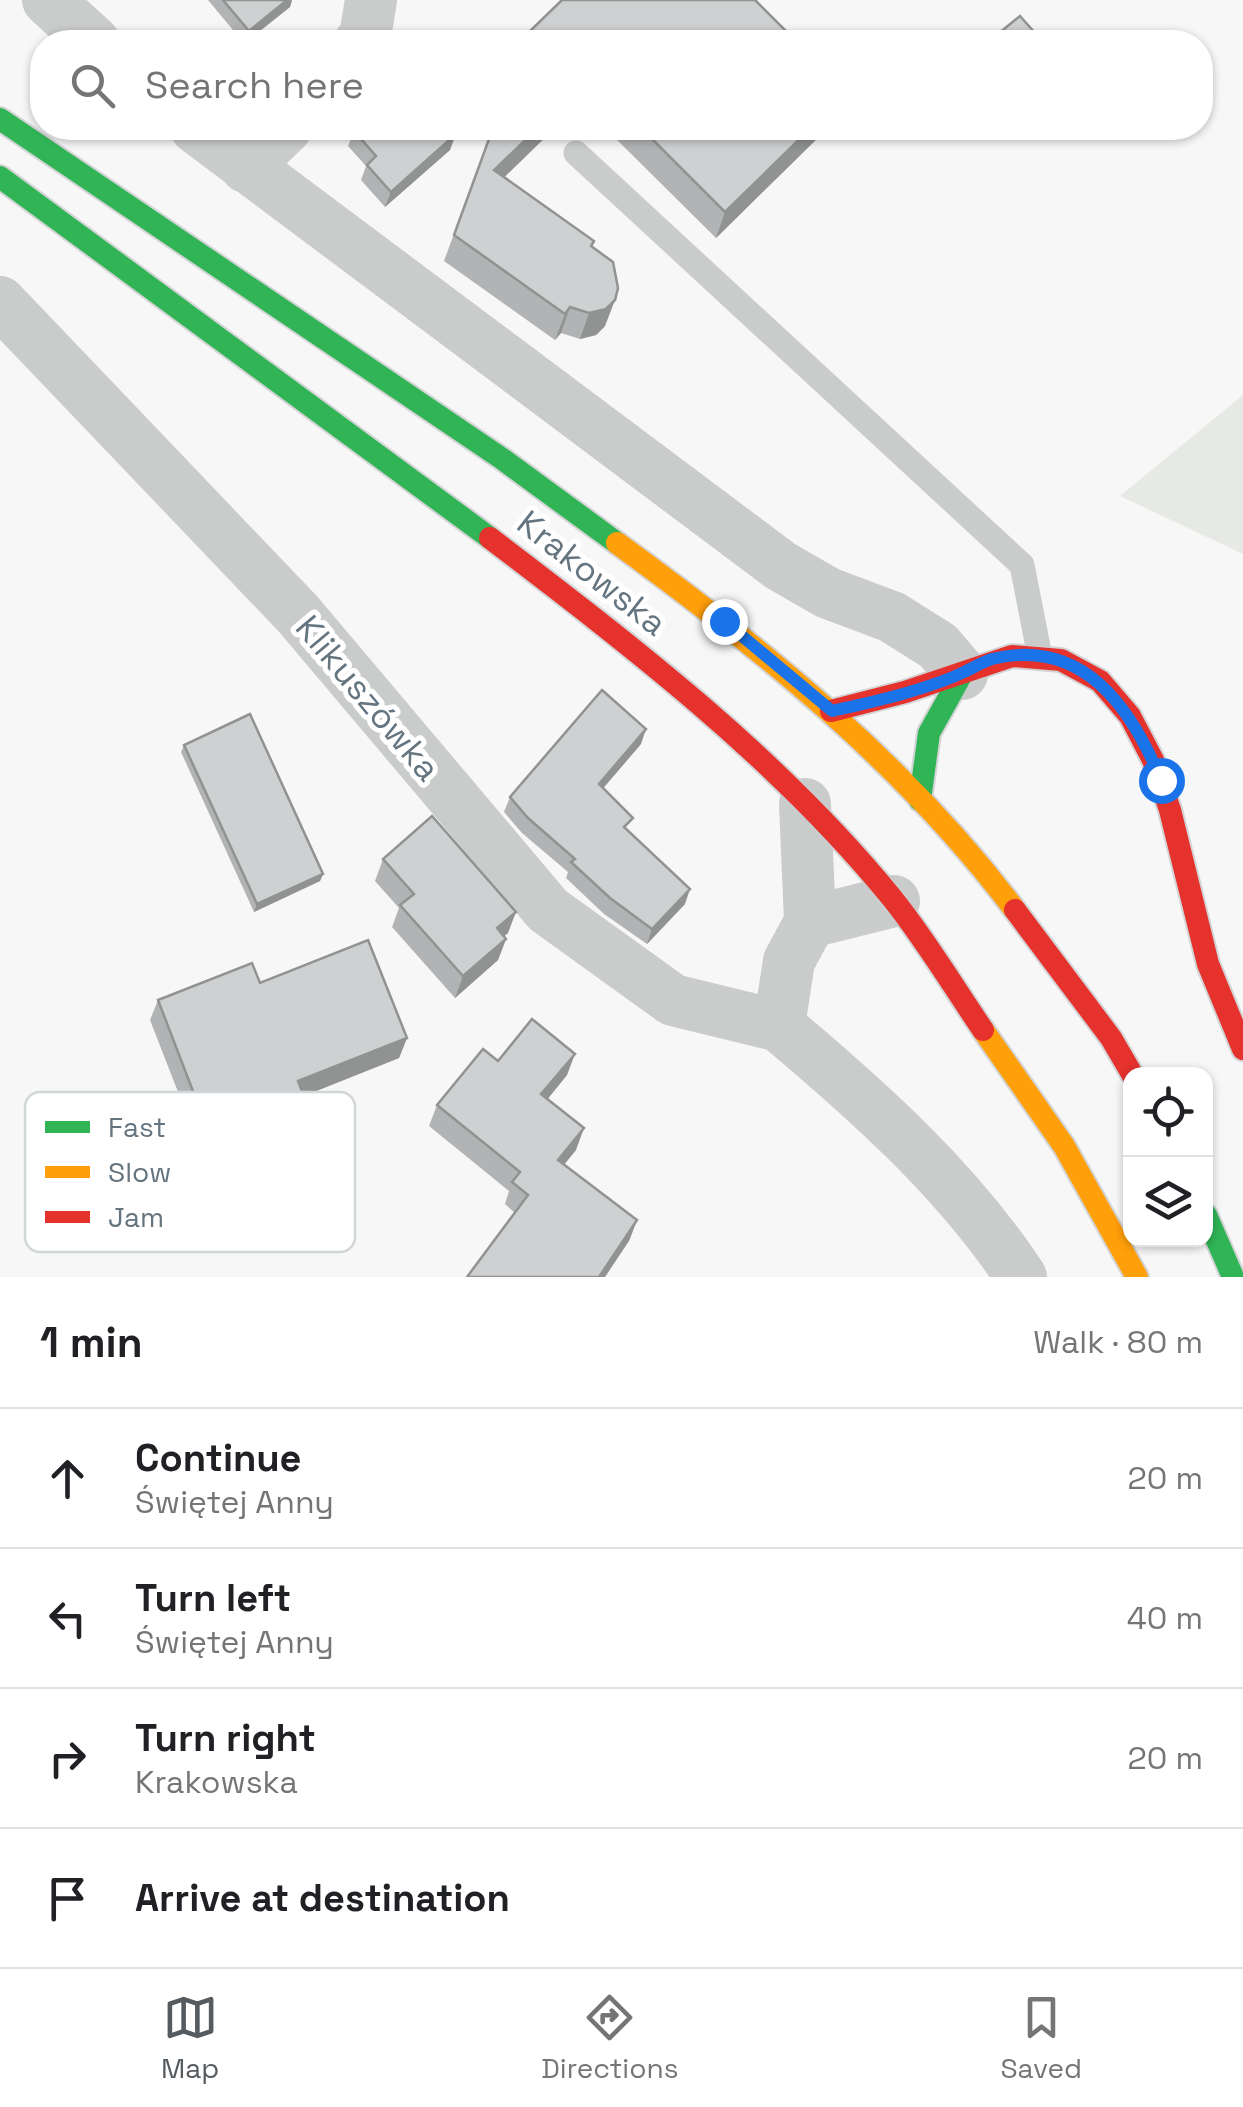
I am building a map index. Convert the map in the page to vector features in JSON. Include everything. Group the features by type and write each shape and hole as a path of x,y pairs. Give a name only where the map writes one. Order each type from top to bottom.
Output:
{"main road":[{"name":"Krakowska","path":"0,119 30,139"},
{"name":"Krakowska","path":"31,140 500,458 724,621 832,711 920,800 1034,932 1128,1067"},
{"name":"Krakowska","path":"0,177 418,483 628,644 757,755 894,902 1064,1146 1137,1277"},
{"path":"832,711 898,695 962,674 988,660 1016,655 1067,664 1086,674 1125,708 1143,736 1161,780 1206,956 1243,1050"},
{"path":"920,800 923,748 934,715 962,674"},
{"path":"1213,1231 1233,1277"}],"street":[{"path":"48,0 81,30"},
{"path":"366,30 372,0"},
{"path":"212,140 780,566 828,593 892,617 938,646 962,674"},
{"path":"246,166 273,140"},
{"name":"Klikuszówka","path":"10,333 298,614 548,910 674,1000 778,1026 862,1096 956,1193 1022,1277"},
{"path":"778,1026 789,961 810,922 805,804"},
{"path":"810,922 894,902"}],"lane":[{"path":"576,154 1022,565 1040,657"}],"shaded area":[{"path":"1243,395 1243,554 1120,496"}],"building":[{"path":"223,0 287,0 250,30"},
{"path":"562,0 755,0 785,30 531,30"},
{"path":"1020,16 1032,30 1003,30"},
{"path":"362,140 449,140 391,192 367,165 376,156"},
{"path":"489,140 525,140 494,170 594,241 591,246 613,262 618,288 615,300 606,309 589,313 570,307 565,314 454,235"},
{"path":"653,140 799,140 725,212"},
{"path":"602,690 646,729 599,784 633,818 624,827 690,889 652,929 571,862 575,859 510,797"},
{"path":"250,714 323,874 257,904 184,745"},
{"path":"432,816 516,912 497,928 506,939 463,976 400,905 414,894 383,859"},
{"path":"368,940 407,1038 298,1081 302,1092 193,1092 158,1000 252,963 260,983"},
{"path":"532,1019 575,1054 541,1094 584,1128 558,1160 637,1220 599,1277 467,1277 528,1195 512,1182 520,1172 437,1105 483,1049 498,1061"}],"traffic: fast":[{"path":"0,119 30,139"},
{"path":"31,140 501,458 617,543"},
{"path":"0,177 490,538"},
{"path":"920,800 929,733 962,674"},
{"path":"1213,1231 1233,1277"}],"traffic: slow":[{"path":"617,543 726,625 830,712 927,806 1015,910"},
{"path":"983,1030 1064,1146 1137,1277"}],"traffic: jam":[{"path":"490,538 702,706 801,798 892,898 983,1030"},
{"path":"831,711 905,692 1012,656 1061,660 1100,681 1130,716 1153,760 1170,810 1208,964 1243,1049"},
{"path":"1015,910 1111,1038 1128,1067"}],"route":[{"path":"724,621 832,711 898,695 962,674 988,660 1016,655 1067,664 1086,674 1125,708 1143,736 1161,780"}]}
